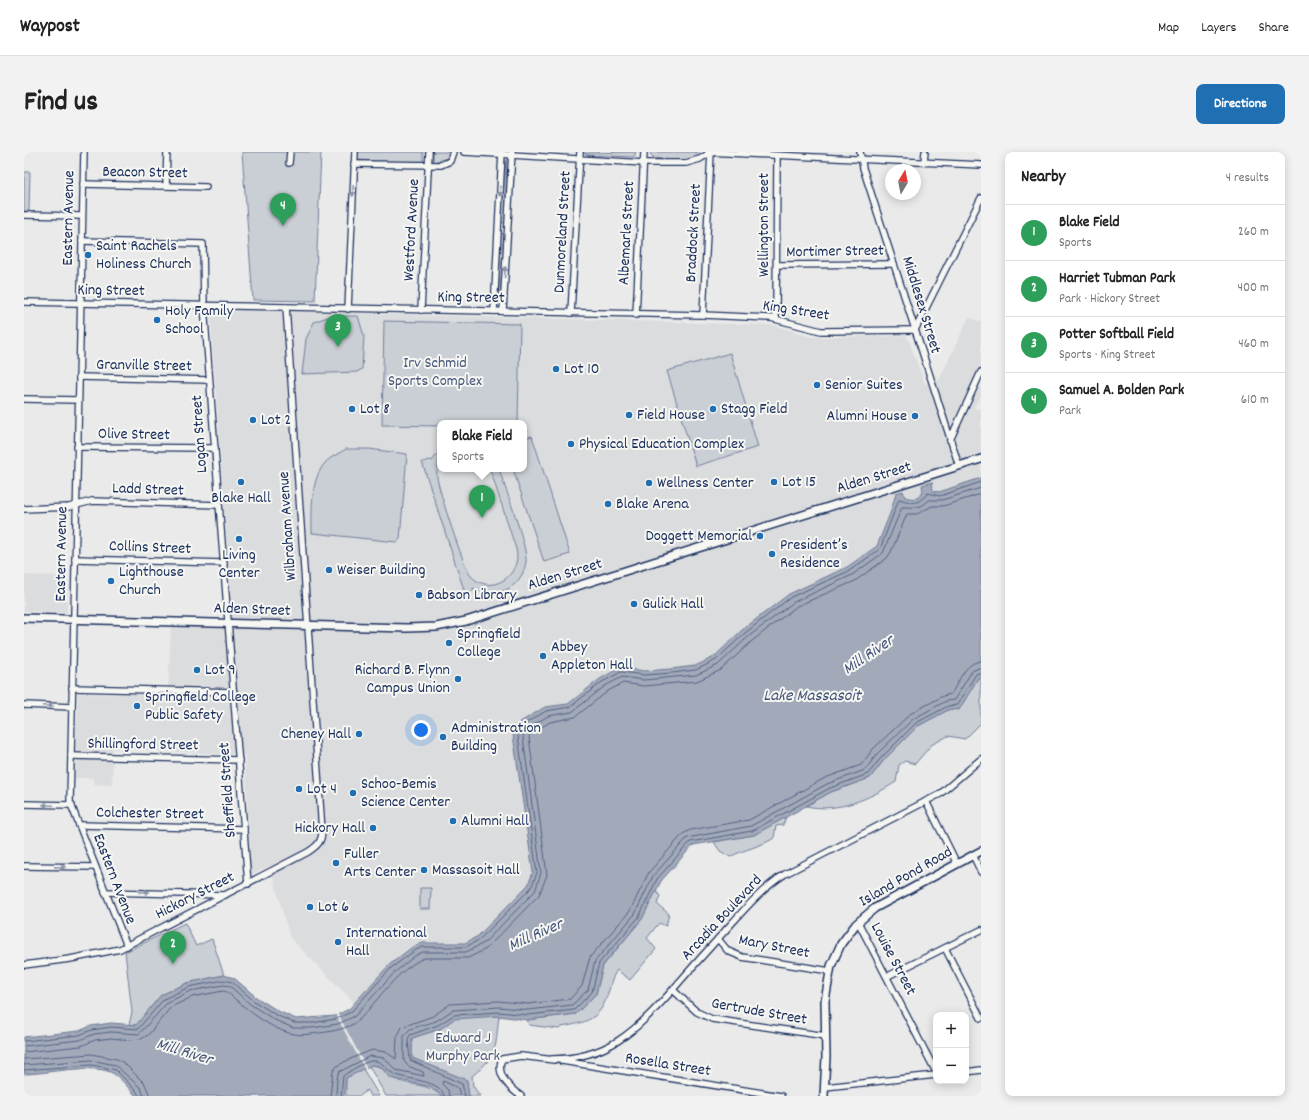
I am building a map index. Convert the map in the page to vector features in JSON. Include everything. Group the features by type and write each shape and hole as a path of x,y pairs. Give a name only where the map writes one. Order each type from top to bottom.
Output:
{"main road":[{"name":"Alden Street","path":"24,618 417,628 443,626 466,621 981,459"},
{"name":"Island Pond Road","path":"824,1096 826,1036 825,1001 830,971 841,944 858,922 875,908 981,851"}],"street":[{"name":"Eastern Avenue","path":"84,152 72,688 72,806 127,946"},
{"path":"166,186 167,152"},
{"path":"289,163 290,152"},
{"path":"348,309 355,152"},
{"name":"Westford Avenue","path":"421,310 429,152"},
{"path":"354,164 428,166 448,163 453,152"},
{"path":"464,152 644,163 686,163 700,159 710,152 777,156 794,154 860,160 981,165"},
{"name":"Dunmoreland Street","path":"571,313 580,152"},
{"name":"Albemarle Street","path":"636,315 644,152"},
{"name":"Braddock Street","path":"704,316 710,152"},
{"name":"Middlesex Street","path":"860,152 860,160 959,466"},
{"path":"924,162 925,152"},
{"path":"494,311 502,154"},
{"path":"503,311 512,154"},
{"name":"Wellington Street","path":"776,319 777,156"},
{"name":"Beacon Street","path":"83,184 206,187"},
{"path":"915,330 981,198"},
{"path":"24,215 82,216"},
{"path":"498,227 508,228"},
{"name":"Logan Street","path":"82,241 203,244 204,306 228,623"},
{"name":"Mortimer Street","path":"777,266 894,264"},
{"name":"King Street","path":"24,302 704,316 776,319 821,331 915,330"},
{"name":"Wilbraham Avenue","path":"286,307 309,625 322,831 321,839"},
{"path":"950,440 981,372"},
{"name":"Granville Street","path":"78,377 209,380"},
{"path":"24,399 78,400"},
{"name":"Olive Street","path":"77,447 214,448"},
{"name":"Ladd Street","path":"24,509 69,508 92,501 219,505"},
{"name":"Collins Street","path":"75,559 224,563"},
{"name":"Sheffield Street","path":"228,623 248,884"},
{"path":"72,688 234,692"},
{"path":"24,705 72,707"},
{"name":"Shillingford Street","path":"71,756 239,760"},
{"name":"Arcadia Boulevard","path":"552,1059 582,1056 614,1044 631,1033 647,1019 748,906 776,880 926,801 948,788 981,759"},
{"path":"926,801 956,864"},
{"path":"24,804 72,806"},
{"name":"Colchester Street","path":"79,825 244,829"},
{"name":"Hickory Street","path":"24,965 70,959 120,949 248,884 310,850 321,839"},
{"path":"973,855 981,872"},
{"path":"24,866 95,867"},
{"path":"105,892 226,895"},
{"name":"Louise Street","path":"858,922 888,976 933,1066"},
{"path":"888,976 981,930"},
{"name":"Mary Street","path":"718,939 726,950 739,957 830,971"},
{"path":"945,948 981,1018"},
{"name":"Gertrude Street","path":"673,990 697,1012 712,1019 826,1036"},
{"path":"521,1096 504,1079 500,1068 502,1059 521,1056 552,1059"},
{"name":"Rosella Street","path":"552,1059 781,1096"},
{"path":"969,1072 981,1070"},
{"path":"825,1087 933,1075"}],"shaded area":[{"name":"Springfield College","path":"210,309 773,325 811,337 907,336 925,384 939,380 969,317 981,322 981,396 974,408 981,410 981,478 939,492 933,491 931,483 922,485 923,492 919,497 913,499 896,493 891,511 877,546 847,567 789,594 742,630 714,657 695,666 671,669 644,671 621,667 600,679 568,704 545,707 517,724 513,735 533,872 528,885 478,936 465,943 444,944 370,985 355,1003 290,938 270,866 251,875 245,755 113,749 112,785 94,784 93,778 75,778 78,694 168,694 171,626 233,628"},
{"path":"24,575 67,576 67,613 24,611"}],"green space":[{"path":"242,152 321,152 315,301 253,300"},
{"path":"358,152 423,152 423,163 357,160"},
{"path":"433,152 454,152 447,158 433,162"},
{"path":"636,152 634,157 587,155 584,153"},
{"path":"652,152 693,152 704,154 694,159 680,160 654,158 650,154"},
{"path":"506,160 505,222 503,223 501,222"},
{"path":"24,172 30,172 29,211 24,211"},
{"path":"501,233 504,234 500,303 498,301"},
{"path":"330,316 358,316 364,336 362,369 357,372 302,374 306,339 314,322"},
{"name":"Irv Schmid Sports Complex","path":"384,321 520,324 518,420 437,420 437,426 382,425"},
{"name":"Stagg Field","path":"730,353 758,447 696,466 667,371"},
{"path":"532,436 570,554 544,562 514,472 527,472 527,437"},
{"path":"346,449 369,449 407,454 400,539 397,542 312,533 314,487 320,470 327,461"},
{"path":"437,454 438,484 457,544 467,569 470,575 478,582 487,584 495,584 510,575 515,567 517,559 516,549 491,472 500,472 523,542 526,561 520,578 510,588 489,593 473,588 473,591 465,593 422,462 432,461"},
{"path":"981,673 981,723 965,739 948,736 931,745 915,764 905,761 899,765 896,782 864,799 830,808 806,806 831,792 870,778 884,760 918,726 950,709 959,709"},
{"path":"786,817 783,825 776,826 774,838 730,857 720,851 714,842 754,835"},
{"path":"420,888 431,888 430,909 420,909"},
{"path":"656,891 660,896 657,904 669,914 666,926 659,923 647,938 656,949 630,980 617,970 601,1009 597,1014 585,1021 559,1029 529,1025 527,1020 576,1014 596,994 603,966 642,919"},
{"path":"185,923 196,946 212,939 224,975 187,983 161,995 137,1025 129,1025 132,1012 125,952"},
{"name":"Edward J Murphy Park","path":"459,1015 499,1016 494,1050 487,1062 472,1076 473,1086 480,1096 469,1096 466,1080 412,1058 412,1038 440,1029"},
{"path":"372,1065 380,1067 392,1078 429,1088 442,1096 386,1096 369,1066"},
{"path":"363,1069 379,1096 370,1096 367,1090 360,1096 346,1096 346,1078"}],"water":[{"name":"Lake Massasoit","path":"981,478 981,673 959,710 950,709 918,726 884,760 870,778 831,792 754,835 693,845 661,881 642,919 603,965 596,994 576,1014 527,1020 499,1016 454,1019 440,1029 412,1038 412,1058 467,1080 469,1096 442,1096 431,1087 391,1078 380,1066 372,1065 346,1078 344,1096 136,1096 117,1076 106,1071 83,1069 24,1074 24,1037 79,1031 91,1026 111,1023 136,1025 161,995 187,983 224,975 234,978 256,997 278,1011 296,1019 335,1016 349,1009 389,965 411,948 421,943 465,943 478,936 528,885 533,872 513,735 517,724 545,707 568,704 600,679 621,667 644,671 671,669 695,666 714,657 742,630 789,594 847,567 877,546 891,511 896,493 903,491 905,497 915,498 923,492 922,485 932,482 933,491 939,492"}],"pier":[{"path":"337,1012 367,1069 365,1070 335,1013"}],"place":[{"name":"Samuel A. Bolden Park","path":"283,226"},
{"name":"Saint Rachels Holiness Church","path":"88,255"},
{"name":"Holy Family School","path":"157,320"},
{"name":"Potter Softball Field","path":"338,347"},
{"name":"Lot 10","path":"556,369"},
{"name":"Senior Suites","path":"817,385"},
{"name":"Lot 8","path":"352,409"},
{"name":"Stagg Field","path":"713,409"},
{"name":"Field House","path":"629,415"},
{"name":"Alumni House","path":"915,416"},
{"name":"Lot 2","path":"253,420"},
{"name":"Physical Education Complex","path":"571,444"},
{"name":"Blake Hall","path":"241,482"},
{"name":"Lot 15","path":"774,482"},
{"name":"Wellness Center","path":"649,483"},
{"name":"Blake Arena","path":"608,504"},
{"name":"Blake Field","path":"482,518"},
{"name":"Doggett Memorial","path":"760,536"},
{"name":"Living Center","path":"239,539"},
{"name":"President’s Residence","path":"772,554"},
{"name":"Weiser Building","path":"329,570"},
{"name":"Lighthouse Church","path":"111,581"},
{"name":"Babson Library","path":"419,595"},
{"name":"Gulick Hall","path":"634,604"},
{"name":"Springfield College","path":"449,643"},
{"name":"Abbey Appleton Hall","path":"543,656"},
{"name":"Lot 9","path":"197,670"},
{"name":"Richard B. Flynn Campus Union","path":"458,679"},
{"name":"Springfield College Public Safety","path":"137,706"},
{"name":"Cheney Hall","path":"359,734"},
{"name":"Administration Building","path":"443,737"},
{"name":"Lot 4","path":"299,789"},
{"name":"Schoo-Bemis Science Center","path":"353,793"},
{"name":"Alumni Hall","path":"453,821"},
{"name":"Hickory Hall","path":"373,828"},
{"name":"Fuller Arts Center","path":"336,863"},
{"name":"Massasoit Hall","path":"424,870"},
{"name":"Lot 6","path":"310,907"},
{"name":"International Hall","path":"338,942"},
{"name":"Harriet Tubman Park","path":"173,964"}],"water label":[{"name":"Mill River","path":"869,656"},
{"name":"Mill River","path":"536,936"},
{"name":"Mill River","path":"184,1053"}]}
